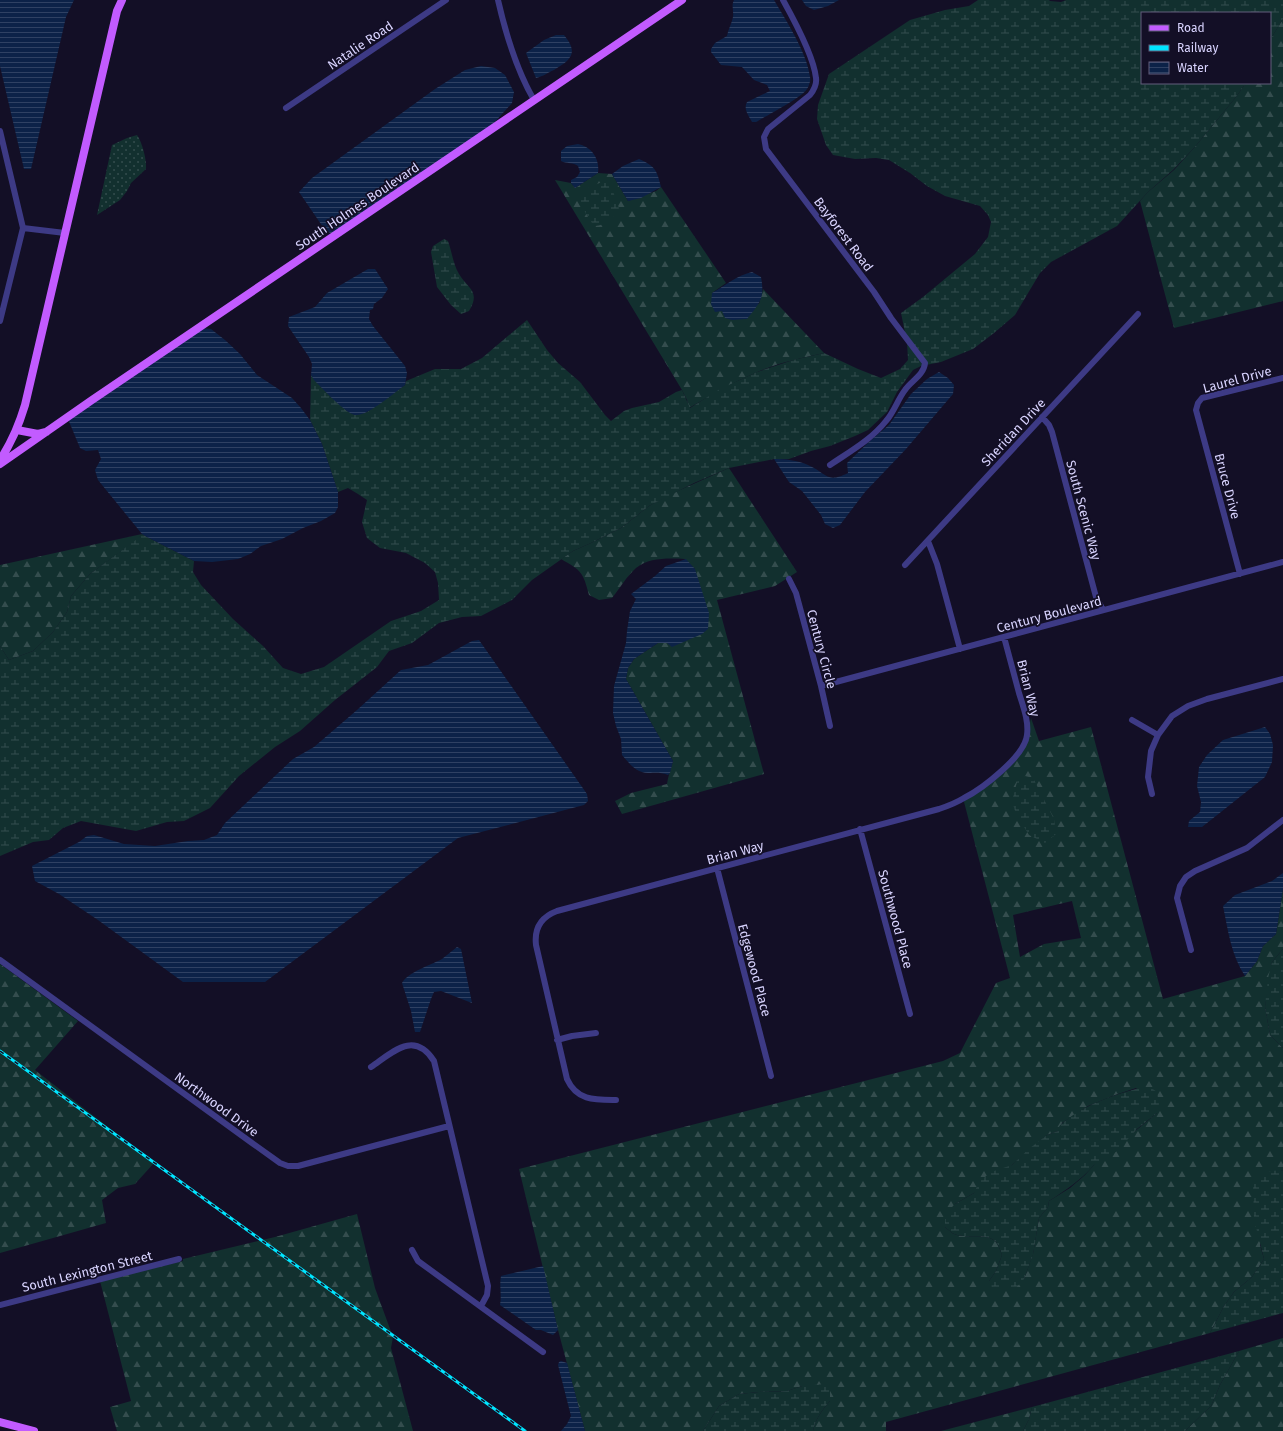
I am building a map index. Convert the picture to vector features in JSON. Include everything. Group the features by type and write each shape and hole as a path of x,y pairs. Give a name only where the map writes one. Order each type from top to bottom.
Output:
{"main road":[{"path":"0,460 9,447 17,430 25,405 115,19 122,0"},
{"name":"South Holmes Boulevard","path":"0,464 682,0"},
{"path":"17,430 38,434 46,432"},
{"path":"0,1422 34,1431"}],"street":[{"name":"Natalie Road","path":"286,108 446,0"},
{"path":"498,0 504,26 516,63 534,100"},
{"name":"Bayforest Road","path":"783,0 810,57 815,72 816,82 810,95 768,129 764,137 766,149 874,292 891,318 925,363 922,372 905,390 893,412 879,429 872,436 830,465"},
{"path":"0,131 23,228 0,321"},
{"path":"23,228 65,233"},
{"name":"Sheridan Drive","path":"905,565 1138,314"},
{"name":"Laurel Drive","path":"1198,403 1202,398 1283,378"},
{"name":"Bruce Drive","path":"1198,403 1196,410 1240,574"},
{"name":"South Scenic Way","path":"1042,417 1049,425 1052,432 1096,597 1103,610"},
{"path":"928,541 937,564 960,649"},
{"name":"Century Boulevard","path":"821,686 1283,562"},
{"name":"Century Circle","path":"789,579 796,593 830,726"},
{"name":"Brian Way","path":"616,1100 582,1096 573,1089 567,1079 536,946 536,934 539,923 557,910 939,809 964,799 998,774 1017,756 1022,750 1027,735 1027,723 1004,637"},
{"path":"1152,794 1148,777 1151,751 1158,734 1172,716 1188,706 1207,699 1283,679"},
{"path":"1132,720 1158,734"},
{"path":"1191,950 1177,898 1180,886 1186,877 1195,871 1247,848 1283,820"},
{"name":"Southwood Place","path":"860,830 910,1014"},
{"name":"Edgewood Place","path":"717,868 772,1076"},
{"name":"Northwood Drive","path":"0,960 246,1139 284,1164 298,1166 449,1126"},
{"path":"557,1040 572,1036 596,1033"},
{"path":"371,1067 400,1047 410,1045 421,1047 434,1061 488,1286 487,1296 481,1306"},
{"path":"412,1250 418,1261 542,1352"},
{"name":"South Lexington Street","path":"0,1305 179,1259"}],"green space":[{"path":"978,0 1049,0 1061,2 1066,0 1283,0 1283,19 1271,38 1271,12 1141,12 1141,84 1245,84 1194,148 1173,170 1148,192 1117,226 1051,262 1040,273 1015,315 973,349 941,362 921,366 913,370 897,392 887,412 868,430 830,446 789,459 774,459 729,468 694,483 649,506 621,528 573,551 532,580 512,600 481,616 462,617 439,623 412,643 389,651 377,667 335,700 300,731 275,747 239,776 210,808 184,821 167,822 136,831 81,821 63,828 49,840 33,842 0,856 0,646 9,660 33,651 53,632 67,612 71,596 90,574 142,534 194,561 193,572 201,585 233,619 263,646 283,668 301,674 324,667 391,621 421,611 439,600 438,583 435,572 425,563 406,553 380,548 367,538 362,522 367,500 348,488 338,492 322,444 310,420 311,375 347,411 355,415 367,412 405,385 406,381 435,369 461,369 482,358 527,320 547,350 558,363 580,382 611,421 624,411 659,402 682,390 690,408 720,389 757,372 793,360 824,353 881,378 900,369 908,360 907,342 901,313 923,297 975,254 988,237 991,222 988,215 980,206 945,196 927,186 889,160 876,158 855,159 833,155 826,145 817,119 818,105 829,74 910,20 945,10 969,6"},
{"path":"1283,19 1283,301 1174,328 1140,201 1148,192 1174,170 1194,148 1245,84 1271,84 1271,38"},
{"path":"137,135 144,151 146,169 131,183 120,200 97,215 112,145"},
{"path":"598,173 612,174 628,201 656,191 661,187 726,283 712,293 759,304 763,289 824,353 763,369 730,385 689,408 682,390 555,180 571,183 575,188"},
{"path":"606,180 610,183 619,208 610,221 594,226 586,214 579,198 582,191"},
{"path":"444,239 448,241 459,274 473,294 474,299 469,311 461,314 451,305 437,287 431,252 433,246"},
{"path":"729,468 797,572 775,586 717,600 764,774 622,814 615,801 631,793 667,784 673,761 626,679 628,668 634,659 658,643 667,643 695,569 685,559 653,560 641,564 636,568 612,598 599,600 589,595 581,573 561,559 573,551 621,528 649,506 669,495"},
{"path":"142,534 138,539 90,574 71,596 67,612 53,632 33,651 9,660 0,646 0,565"},
{"path":"1031,718 1039,741 1091,727 1163,999 1245,976 1257,961 1263,946 1276,934 1283,889 1283,949 1272,962 1265,1007 1270,1035 1283,1048 1283,1171 1281,1170 1260,1245 1264,1259 1252,1277 1234,1292 1224,1306 1210,1333 886,1422 886,1431 813,1431 819,1415 830,1401 802,1386 787,1391 739,1394 719,1406 703,1431 585,1431 558,1330 519,1169 943,1061 960,1053 996,983 1010,978 963,798 1013,763 1024,749","holes":["1072,901 1081,938 1044,944 1020,957 1013,915","1136,1088 1157,1113 1094,1165 1070,1188 1049,1201 1048,1207 1039,1218 1033,1254 1024,1279 989,1281 996,1271 1002,1255 996,1242 991,1238 957,1235 945,1227 955,1204 974,1193 1012,1165 1047,1135 1058,1131 1062,1123 1088,1106"]},
{"path":"1025,776 1033,778 1054,819 1056,834 1045,843 1029,835 1016,814 1012,801 1017,782"},
{"path":"1283,949 1283,1048 1270,1035 1265,1007 1268,978 1272,962"},
{"path":"0,964 78,1021 35,1070 154,1163 135,1184 118,1188 102,1200 106,1223 0,1253"},
{"path":"1150,1087 1157,1092 1159,1104 1157,1113 1137,1129 1118,1150 1102,1163 1094,1165 1079,1180 1049,1201 1048,1207 1039,1218 1033,1255 1024,1279 1015,1289 993,1288 989,1281 996,1271 1002,1255 998,1244 991,1238 980,1236 963,1236 952,1233 945,1227 945,1218 948,1211 955,1204 974,1193 979,1182 991,1172 1012,1165 1047,1135 1058,1131 1057,1129 1065,1121 1075,1114 1100,1101 1127,1091"},
{"path":"1283,1171 1283,1313 1210,1333 1224,1306 1234,1292 1252,1277 1264,1259 1254,1219 1253,1185 1264,1172"},
{"path":"357,1214 375,1288 393,1337 391,1348 413,1431 117,1431 110,1407 131,1401 100,1281 183,1261 183,1259 275,1237"},
{"path":"1283,1338 1283,1431 1185,1431 1211,1406 1220,1385 1239,1351"},
{"path":"1239,1351 1220,1385 1211,1406 1185,1431 1023,1431 1029,1419 1032,1407"},
{"path":"825,1384 830,1389 830,1401 819,1415 813,1431 703,1431 719,1406 739,1394 787,1391 802,1386"},
{"path":"1032,1407 1029,1419 1023,1431 941,1431"}],"water":[{"path":"0,0 74,0 66,17 31,169 24,169 0,66"},
{"path":"734,0 774,0 801,48 810,78 807,89 803,93 791,102 756,122 752,122 747,112 746,105 747,102 770,91 767,85 754,80 742,67 721,65 711,52 711,49 715,43 727,36 733,17"},
{"path":"802,0 839,0 828,6 814,10 806,6"},
{"path":"556,35 564,35 569,41 572,51 571,56 565,63 554,70 536,78 526,53 544,40"},
{"path":"481,66 495,68 505,75 514,92 512,103 492,125 332,234 325,230 299,192 312,178 435,89 465,70"},
{"path":"578,144 587,148 594,154 598,163 598,173 575,188 571,183 571,180 577,177 580,172 578,166 561,161 561,151 567,146"},
{"path":"639,159 652,166 658,176 661,187 641,198 628,201 612,174 623,166"},
{"path":"368,269 375,269 388,289 382,298 374,304 373,309 370,310 369,319 405,366 407,373 405,385 373,408 360,415 355,415 340,405 314,380 311,375 312,364 309,357 288,326 289,317 315,307 327,293"},
{"path":"752,272 761,277 762,295 755,309 747,319 732,320 725,318 722,311 715,312 711,304 712,293 736,278"},
{"path":"203,328 211,329 225,340 240,354 257,375 292,398 301,408 310,420 322,444 338,492 338,507 335,513 321,521 282,539 261,546 250,554 238,559 212,562 194,561 142,534 98,480 95,470 101,459 98,450 86,451 80,448 68,419"},
{"path":"939,372 948,378 954,385 953,394 906,449 865,492 840,525 833,528 825,524 821,515 802,491 789,482 774,459 791,460 804,463 827,476 835,478 848,473 847,463 889,425 911,394 927,379"},
{"path":"686,559 695,569 709,613 708,629 702,634 672,647 667,643 658,643 634,659 628,668 626,679 673,761 670,773 668,775 660,773 644,773 633,767 622,755 621,739 613,713 614,686 626,643 630,611 636,599 631,594 666,566"},
{"path":"479,640 587,794 588,801 584,805 458,838 265,982 183,982 98,920 59,894 35,881 32,866 79,842 87,836 94,835 124,844 155,846 204,840 217,835 225,823 293,759 314,747 401,670 428,665 472,641"},
{"path":"1265,727 1270,734 1273,745 1272,762 1265,777 1202,827 1188,827 1189,821 1200,812 1201,802 1197,786 1199,767 1207,755 1223,740"},
{"path":"1283,873 1283,889 1276,934 1263,946 1257,961 1245,976 1233,951 1223,906 1235,895 1272,881"},
{"path":"457,947 461,949 472,1003 441,991 434,992 420,1032 415,1032 411,1011 402,983 409,975 442,959"},
{"path":"543,1266 558,1330 553,1335 541,1330 536,1330 500,1305 501,1276"},
{"path":"561,1361 567,1363 585,1431 561,1431 571,1416 558,1365"}],"railway":[{"path":"0,1051 525,1431"}]}
